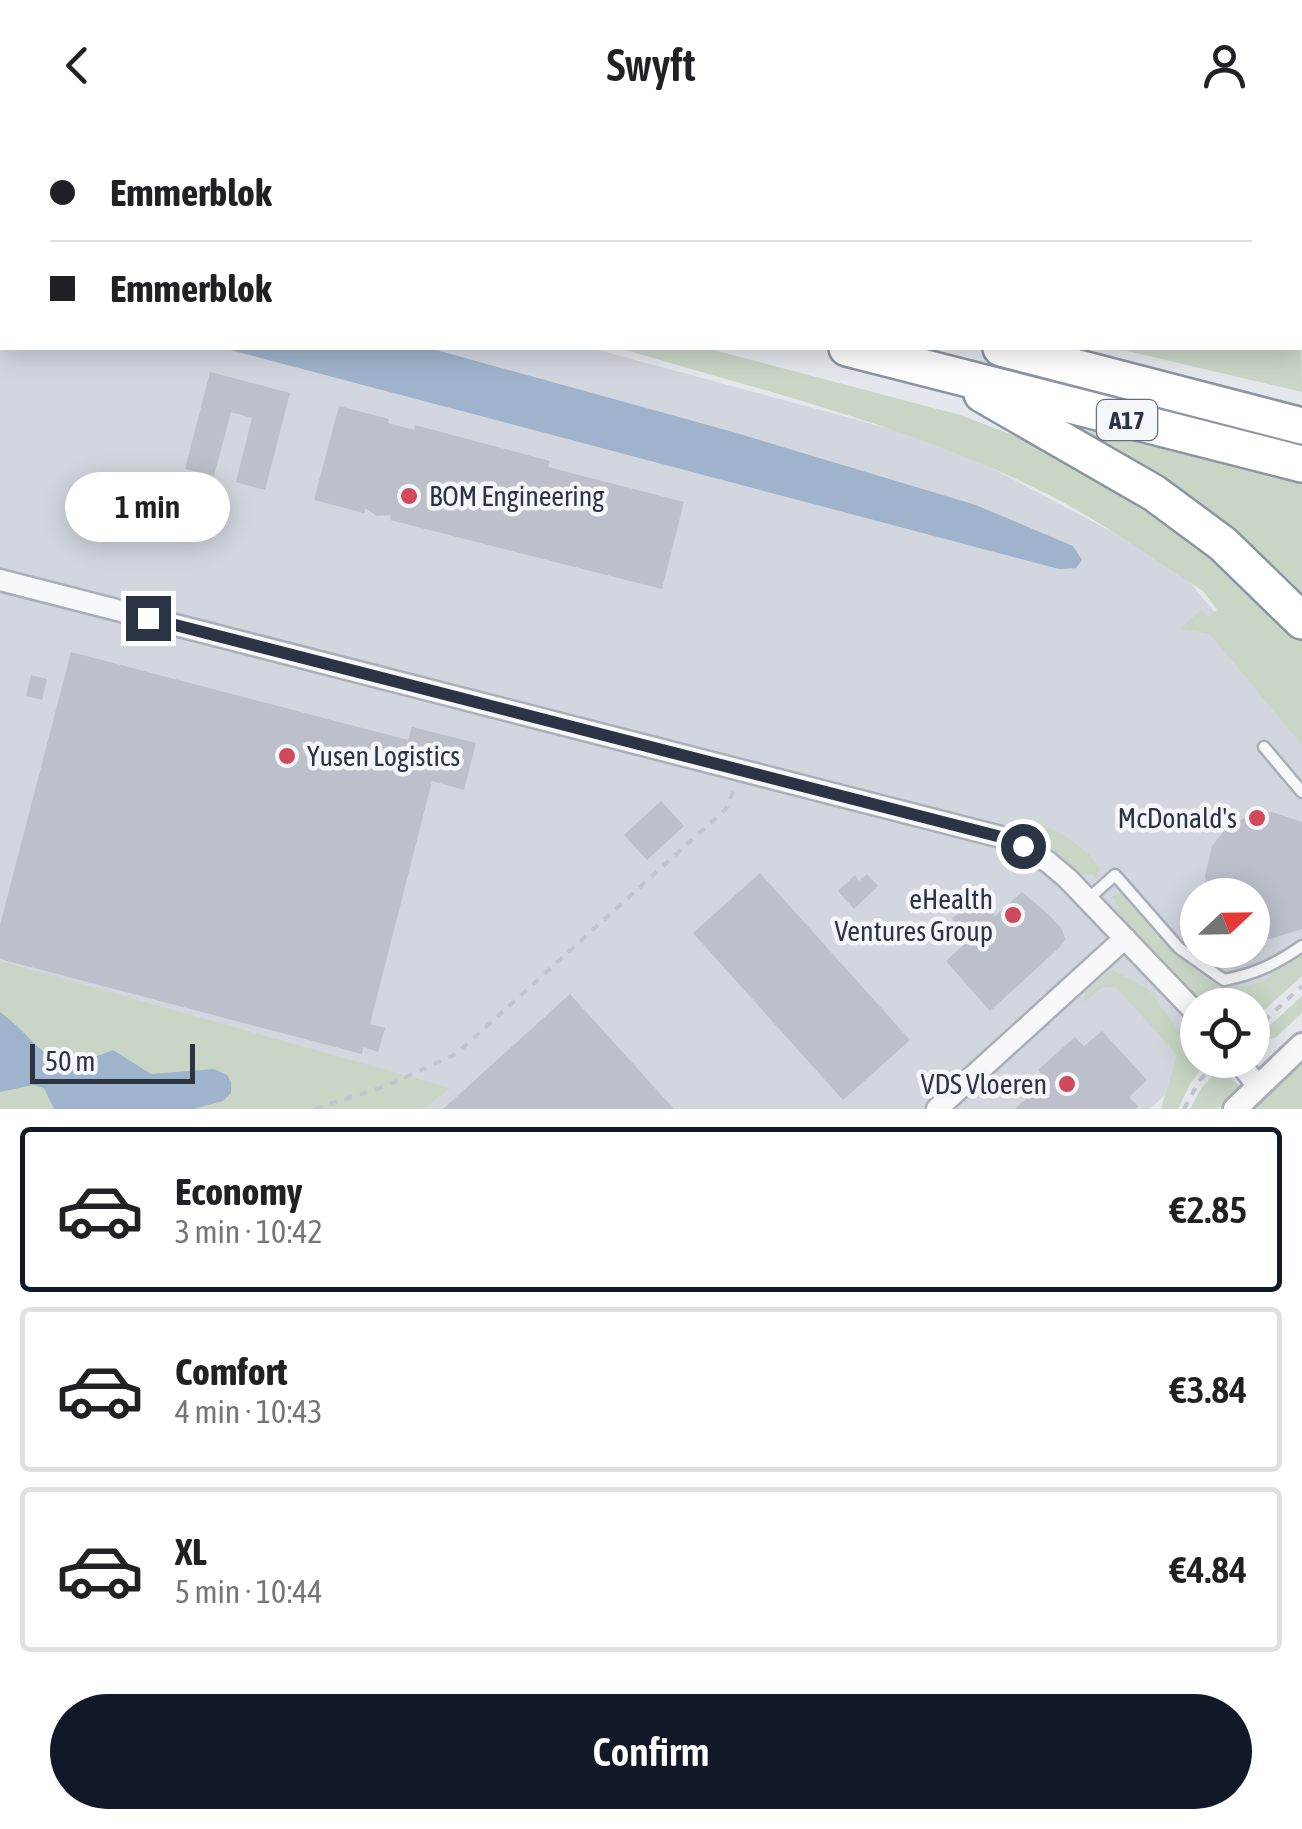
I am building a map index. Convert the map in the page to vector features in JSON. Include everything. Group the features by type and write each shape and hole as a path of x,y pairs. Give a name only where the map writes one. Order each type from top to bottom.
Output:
{"highway":[{"name":"A17","path":"855,350 1302,464"},
{"name":"A17","path":"1009,350 1302,426"},
{"name":"A17","path":"951,375 1154,493 1223,544 1302,621"}],"street":[{"path":"0,580 1005,838 1048,862 1180,996"},
{"path":"937,1109 1124,938"},
{"path":"1235,1109 1302,1045"},
{"path":"1251,1078 1258,1086"}],"lane":[{"path":"1264,747 1302,792"},
{"path":"1088,900 1115,875 1179,948 1224,980 1273,966 1302,946"}],"path":[{"path":"314,1109 386,1086 456,1054 726,809 740,772"},
{"path":"1270,1015 1302,986"},
{"path":"1184,1109 1201,1078"}],"shaded area":[{"path":"0,350 598,350 946,444 1175,565 1302,716 1302,966 1270,991 1180,988 1183,1078 1150,1109 0,1109"}],"green space":[{"path":"626,350 714,350 960,415 1039,445 1186,532 1279,614 1302,640 1302,745 1210,634 1180,629 1201,610 1209,617 1217,610 1203,591 1087,516 996,470 890,429"},
{"path":"1124,350 1301,350 1302,392"},
{"path":"1066,425 1302,484 1302,599"},
{"path":"1027,818 1077,844 1100,868 1097,879 1076,873 1037,845 1029,827 1024,825"},
{"path":"1120,893 1180,955 1180,968 1192,968 1224,987 1264,981 1302,948 1302,976 1270,1005 1270,988 1185,988 1115,914 1116,900 1112,897"},
{"path":"0,961 450,1088 424,1109 0,1109"},
{"path":"1112,970 1148,989 1180,1032 1180,1078 1194,1078 1178,1109 1161,1109 1177,1055 1116,987 1103,987 1084,1002 1085,992"},
{"path":"1302,996 1302,1013 1270,1039 1270,1025"},
{"path":"1302,1061 1302,1109 1250,1109"},
{"path":"1211,1078 1232,1078 1240,1087 1218,1109 1190,1109"}],"water":[{"path":"231,350 436,350 733,432 976,505 1073,546 1082,560 1076,568 1059,569"},
{"path":"0,1012 38,1047 59,1060 90,1058 113,1050 151,1074 214,1069 227,1075 231,1093 223,1101 193,1109 54,1109 44,1088 33,1085 0,1092"}],"building":[{"path":"210,372 290,393 265,490 236,482 252,418 231,412 214,476 185,469"},
{"path":"339,406 414,430 415,425 550,461 548,467 684,502 662,589 390,520 391,515 377,516 365,508 364,513 314,500"},
{"path":"71,652 408,740 412,727 476,743 464,790 432,781 370,1024 385,1028 378,1052 363,1047 362,1054 0,959 0,925"},
{"path":"31,675 47,679 42,700 26,696"},
{"path":"661,801 684,826 647,860 624,835"},
{"path":"1272,812 1302,822 1302,929 1270,939 1270,878 1205,876 1212,846 1225,830 1251,814"},
{"path":"760,873 910,1040 843,1100 693,933"},
{"path":"867,874 878,886 854,909 838,891 855,875 859,881"},
{"path":"1022,892 1062,929 1065,939 990,1011 946,961 970,939 952,919 977,896 995,916"},
{"path":"570,994 674,1109 443,1109"},
{"path":"1102,1031 1147,1080 1129,1097 1138,1106 1136,1109 1015,1109 1047,1080 1038,1070 1075,1037 1084,1046"}],"place":[{"name":"BOM Engineering","path":"409,496"},
{"name":"Yusen Logistics","path":"287,756"},
{"name":"McDonald's","path":"1257,818"},
{"name":"eHealth Ventures Group","path":"1013,915"},
{"name":"VDS Vloeren","path":"1067,1084"}],"route":[{"path":"148,618 1005,838 1023,846"}]}
